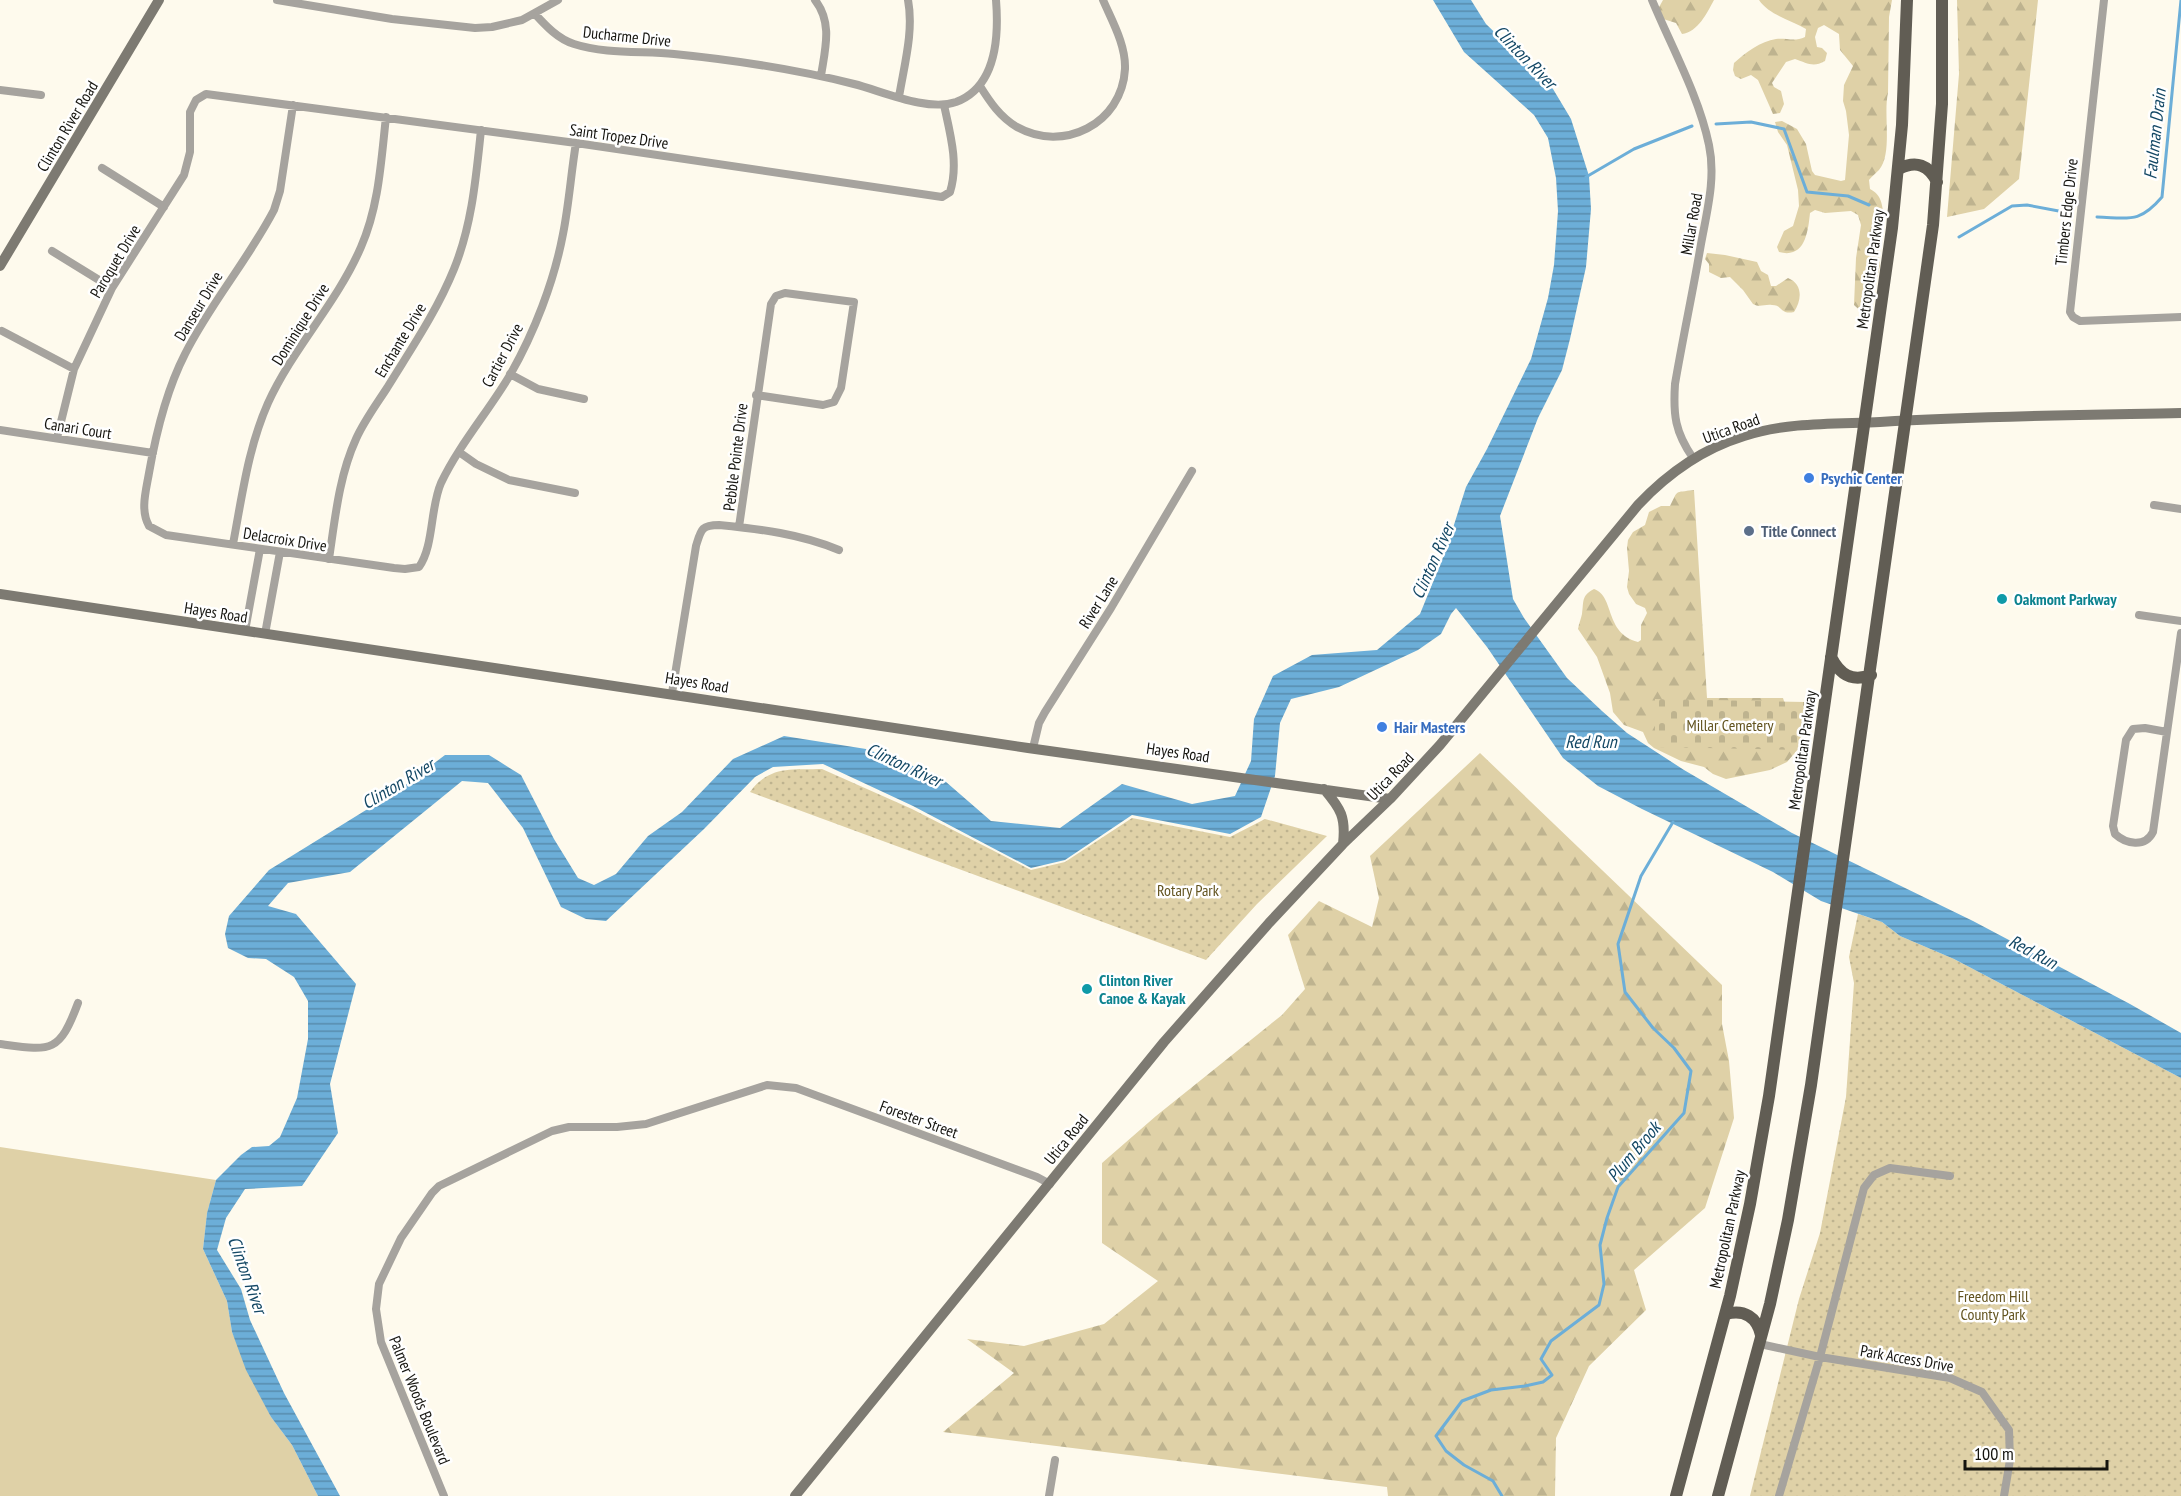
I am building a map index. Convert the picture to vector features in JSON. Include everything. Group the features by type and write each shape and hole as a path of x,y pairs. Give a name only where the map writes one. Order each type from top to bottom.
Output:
{"main road":[{"name":"Metropolitan Parkway","path":"1676,1496 1726,1314 1764,1127 1893,228 1899,169 1907,0"},
{"path":"1718,1496 1761,1340 1804,1131 1871,675 1937,183 1942,92 1942,0"},
{"path":"1899,169 1911,164 1923,165 1933,174 1937,183"},
{"path":"1831,657 1839,671 1848,677 1871,675"},
{"path":"1726,1314 1739,1312 1750,1316 1759,1325 1761,1340"}],"street":[{"name":"Clinton River Road","path":"0,266 159,0"},
{"path":"277,0 392,19 461,27 501,25 535,14 558,0"},
{"path":"815,0 824,15 827,29 821,76"},
{"path":"899,97 909,31 908,0"},
{"path":"944,105 963,99 980,86 990,67 997,26 996,0"},
{"path":"980,86 1002,116 1016,126 1034,134 1047,137 1066,136 1097,122 1113,105 1121,89 1125,69 1123,51 1103,0"},
{"name":"Millar Road","path":"1652,0 1695,102 1709,144 1711,160 1710,194 1674,394 1674,417 1677,430 1693,458"},
{"name":"Timbers Edge Drive","path":"2104,0 2070,312 2080,321 2181,317"},
{"name":"Ducharme Drive","path":"535,14 560,38 583,46 723,59 821,76 917,102 944,105"},
{"path":"0,90 41,95"},
{"name":"Saint Tropez Drive","path":"196,100 201,96 211,94 576,143 942,197 950,192 953,171 952,139 944,105"},
{"name":"Paroquet Drive","path":"57,438 74,369 112,288 184,175 189,160 190,112 196,100"},
{"name":"Danseur Drive","path":"149,526 144,511 153,453 165,404 184,356 197,331 274,210 280,191 293,105"},
{"name":"Dominique Drive","path":"233,544 252,450 269,401 349,270 368,230 378,186 386,117"},
{"name":"Enchante Drive","path":"329,559 343,476 352,449 363,426 434,312 463,245 475,187 481,130"},
{"name":"Cartier Drive","path":"419,567 425,556 437,495 459,452 510,374 535,323 563,235 576,143"},
{"path":"102,168 164,207"},
{"path":"52,251 112,288"},
{"name":"Pebble Pointe Drive","path":"672,693 700,532 709,525 739,527 756,395 769,308 776,296 791,293 854,302 841,388 834,402 823,405 756,395"},
{"path":"2,331 74,369"},
{"path":"510,374 538,389 584,399"},
{"name":"Utica Road","path":"795,1496 1164,1042 1269,923 1440,745 1653,489 1693,458 1724,443 1767,430 1799,425 2181,413"},
{"name":"Canari Court","path":"0,430 153,453"},
{"path":"459,452 476,464 509,480 575,493"},
{"name":"River Lane","path":"1033,748 1039,723 1045,712 1111,608 1192,471"},
{"path":"2154,505 2181,509"},
{"name":"Delacroix Drive","path":"149,526 166,535 394,568 419,567"},
{"path":"739,527 798,536 839,550"},
{"path":"245,631 260,549"},
{"path":"265,634 280,552"},
{"name":"Hayes Road","path":"0,594 1390,799"},
{"path":"2139,615 2181,621"},
{"path":"2167,732 2133,729 2126,740 2113,826 2115,834 2125,841 2144,842 2150,839 2153,832 2181,633"},
{"path":"1323,789 1341,811 1345,829 1343,844"},
{"path":"0,1044 44,1048 54,1044 68,1031 78,1004"},
{"name":"Forester Street","path":"778,1084 818,1096 1037,1177 1050,1184"},
{"name":"Palmer Woods Boulevard","path":"444,1496 381,1342 376,1309 379,1284 393,1252 413,1218 432,1193 456,1176 552,1131 569,1127 617,1127 646,1124 767,1085 778,1084"},
{"path":"1779,1496 1820,1357 1864,1188 1874,1175 1890,1168 1950,1176"},
{"name":"Park Access Drive","path":"1761,1340 1820,1357 1950,1378 1982,1392 2009,1430 2010,1460 2004,1496"},
{"path":"1049,1496 1055,1460"}],"green space":[{"path":"1663,0 1714,0 1697,26 1682,34 1676,23 1660,18 1658,9"},
{"path":"1759,0 1892,0 1889,17 1886,154 1879,170 1869,180 1870,189 1881,201 1884,217 1876,227 1880,266 1867,310 1861,310 1854,305 1856,258 1861,225 1858,215 1851,211 1825,213 1815,210 1810,213 1806,236 1800,248 1788,253 1779,252 1777,247 1784,231 1793,226 1799,206 1798,190 1787,145 1778,132 1775,122 1782,121 1797,129 1806,144 1815,175 1845,180 1849,135 1843,101 1844,85 1853,66 1840,50 1839,34 1824,25 1818,28 1815,37 1817,47 1827,53 1825,61 1813,64 1795,59 1786,62 1772,83 1781,91 1784,104 1780,113 1773,114 1758,80 1751,75 1741,79 1735,76 1734,63 1765,42 1805,37 1806,29 1774,13"},
{"path":"1957,0 2038,0 2019,179 1984,209 1947,217 1959,74"},
{"path":"1707,253 1757,262 1761,271 1768,275 1771,286 1776,286 1788,278 1793,281 1800,293 1794,312 1786,312 1776,305 1753,304 1730,277 1721,278 1709,272 1709,264 1705,259"},
{"path":"1694,490 1707,698 1783,698 1799,748 1787,762 1770,770 1726,779 1713,774 1704,767 1681,761 1654,748 1648,743 1643,732 1624,725 1613,712 1610,693 1597,657 1578,629 1584,599 1594,589 1605,599 1620,631 1638,642 1641,640 1641,625 1647,613 1645,608 1636,604 1627,587 1628,540 1633,532 1645,525 1649,512 1661,506 1670,506 1678,493"},
{"name":"Millar Cemetery","path":"1655,699 1805,702 1799,750 1655,747"},
{"path":"1480,753 1722,985 1722,1024 1729,1061 1734,1118 1705,1208 1634,1270 1646,1310 1589,1366 1556,1438 1555,1496 1388,1496 1387,1487 943,1432 1014,1373 967,1339 1024,1346 1104,1324 1158,1281 1102,1243 1102,1163 1156,1116 1282,1015 1305,989 1288,935 1319,901 1372,927 1379,898 1370,856"},
{"name":"Rotary Park","path":"822,769 912,809 1031,870 1065,862 1132,818 1230,837 1265,819 1327,836 1257,904 1206,960 750,792 765,777 774,773"},
{"name":"Freedom Hill County Park","path":"1858,914 1882,922 1900,936 1954,959 2181,1078 2181,1496 1750,1496 1799,1299 1820,1233 1846,1097 1854,983 1849,957"},
{"path":"0,1147 216,1180 207,1213 203,1249 227,1301 232,1332 271,1417 292,1445 318,1496 0,1496"}],"water":[{"path":"1433,0 1471,0 1486,24 1553,89 1571,119 1589,176 1591,209 1586,267 1562,370 1538,418 1500,516 1513,599 1524,618 1567,678 1627,733 1684,770 1792,833 1973,921 2181,1033 2181,1078 1954,959 1900,936 1882,922 1821,901 1773,872 1598,786 1563,758 1487,647 1456,608 1441,634 1418,650 1339,687 1291,699 1280,723 1275,776 1261,817 1230,834 1132,815 1065,860 1031,868 913,806 823,764 773,767 755,777 704,829 606,921 586,919 561,907 523,828 488,783 462,781 350,872 288,883 268,906 296,914 356,984 330,1084 338,1133 302,1186 245,1189 226,1218 217,1250 241,1289 250,1320 284,1393 340,1496 318,1496 292,1445 271,1417 246,1370 232,1332 227,1301 203,1249 207,1213 216,1180 252,1147 269,1146 280,1137 297,1098 308,1039 308,1001 294,977 266,959 248,958 228,948 225,934 229,916 269,870 400,789 445,755 489,755 521,775 554,839 578,878 594,885 616,874 648,836 682,812 733,759 784,736 866,749 938,775 991,821 1060,828 1122,784 1192,804 1235,796 1251,761 1254,719 1273,676 1312,655 1377,650 1420,614 1446,550 1466,487 1531,359 1548,298 1554,265 1558,211 1556,178 1548,138 1534,115 1464,52"}],"waterway":[{"name":"Faulman Drain","path":"2097,217 2126,218 2140,215 2147,212 2162,197 2181,0"},
{"name":"Faulman Drain","path":"1716,124 1751,122 1784,129 1807,192 1848,196 1869,205"},
{"name":"Faulman Drain","path":"1586,177 1634,149 1692,126"},
{"name":"Faulman Drain","path":"1959,237 2012,206 2027,205 2064,212"},
{"name":"Plum Brook","path":"1502,1496 1493,1481 1464,1465 1446,1451 1436,1436 1462,1401 1491,1390 1543,1382 1552,1375 1541,1359 1551,1341 1599,1305 1604,1284 1600,1245 1618,1187 1684,1113 1691,1071 1625,992 1618,944 1641,876 1673,822"}],"place":[{"name":"Psychic Center","path":"1809,478"},
{"name":"Title Connect","path":"1749,531"},
{"name":"Oakmont Parkway","path":"2002,599"},
{"name":"Hair Masters","path":"1382,727"},
{"name":"Clinton River Canoe & Kayak","path":"1087,989"}],"water label":[{"name":"Clinton River","path":"1525,57"},
{"name":"Clinton River","path":"1433,561"},
{"name":"Red Run","path":"1591,742"},
{"name":"Clinton River","path":"904,765"},
{"name":"Clinton River","path":"398,784"},
{"name":"Red Run","path":"2033,952"},
{"name":"Clinton River","path":"247,1275"}]}
